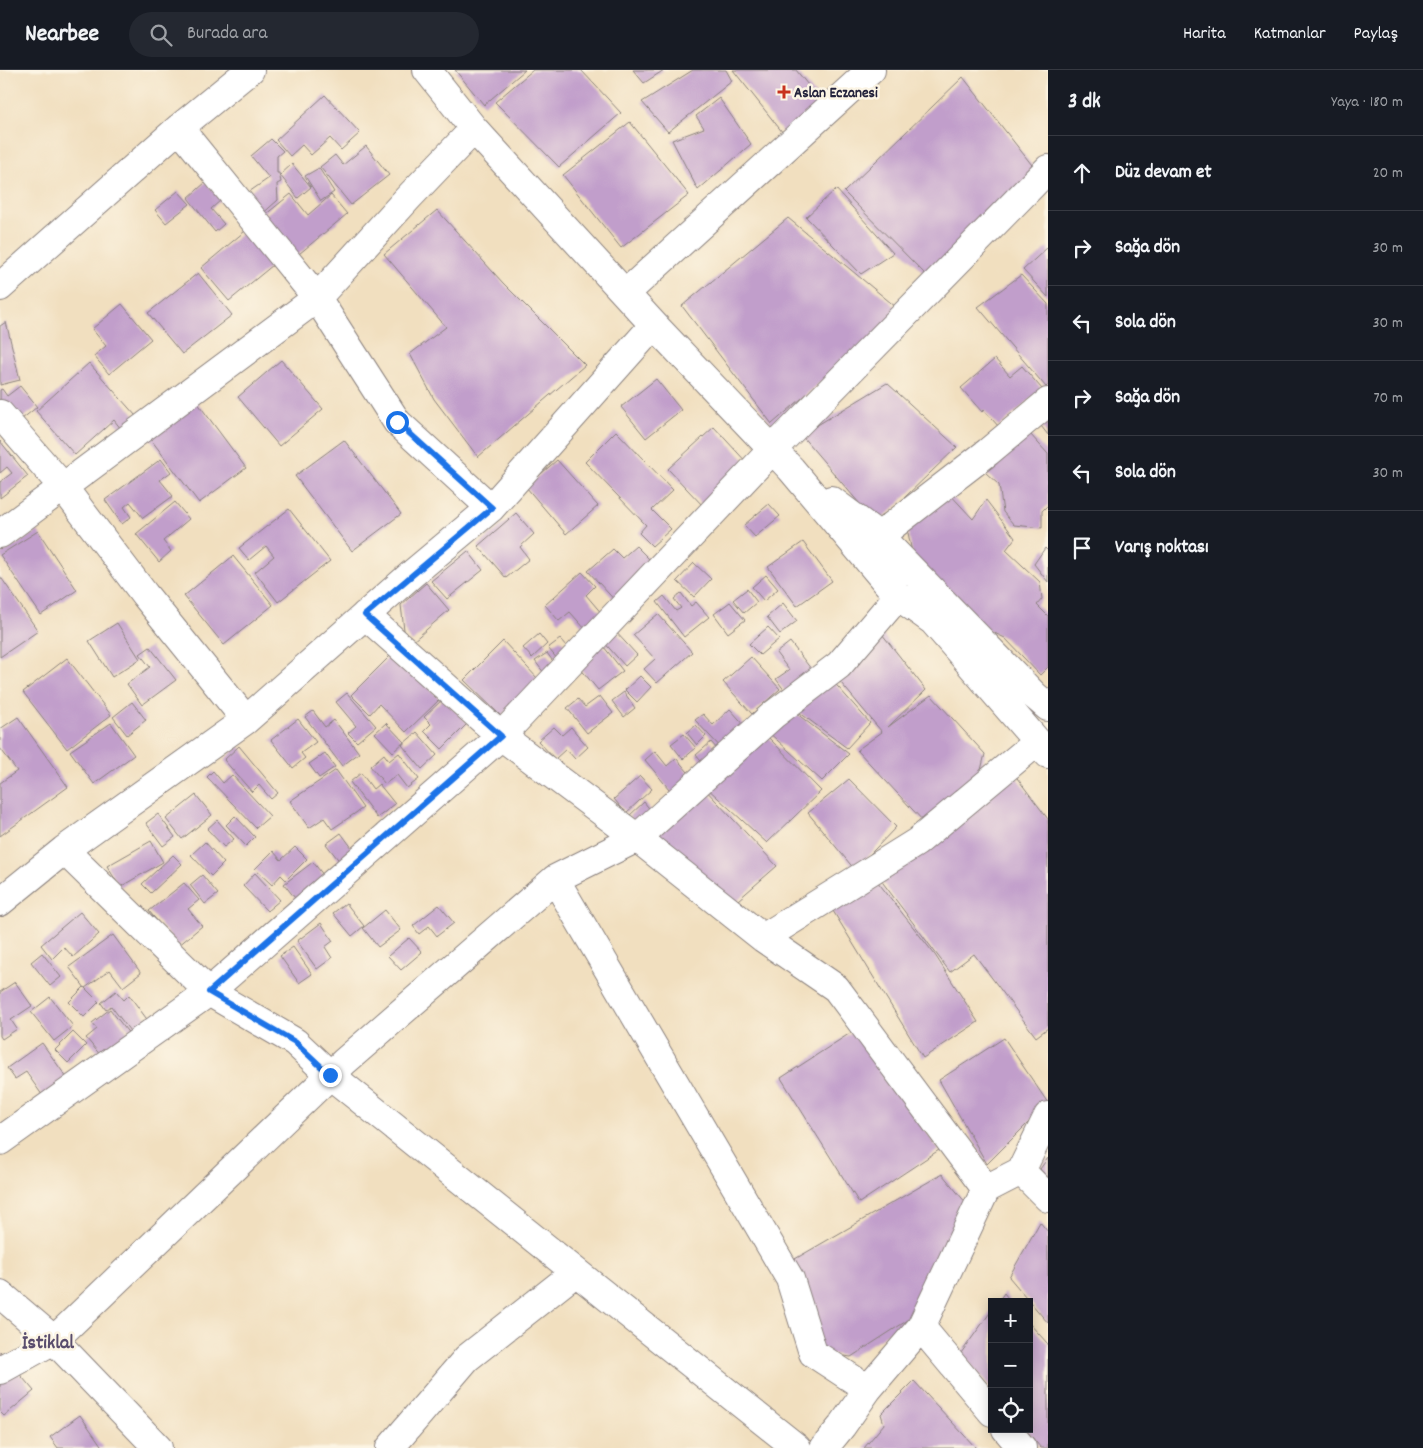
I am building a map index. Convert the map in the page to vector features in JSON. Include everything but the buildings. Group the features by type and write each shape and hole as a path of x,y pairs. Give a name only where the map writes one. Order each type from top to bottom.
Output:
{"street":[{"path":"0,287 179,128 250,70"},
{"path":"427,70 474,129 772,450 898,596 933,621 1042,748 917,842 763,938"},
{"path":"626,292 870,70"},
{"path":"179,128 317,298 397,422 492,508"},
{"path":"0,534 317,298 474,129"},
{"path":"0,1141 209,992 501,736 772,450 1048,170"},
{"path":"0,902 64,850 246,720 365,615 492,508 654,325"},
{"path":"879,536 988,452 1048,402"},
{"path":"0,414 63,487 145,595 246,720"},
{"path":"790,470 879,536 1044,695"},
{"path":"0,1370 54,1340 330,1075 555,879 637,838 773,715 839,665 898,596"},
{"path":"365,615 501,736 637,838 763,938 836,988 986,1189"},
{"path":"64,850 209,992 295,1042 330,1075 797,1448"},
{"path":"555,879 790,1279 813,1354 868,1389"},
{"path":"824,1448 868,1389 921,1327 986,1189 1021,1171 1048,1116"},
{"path":"1021,1171 1048,1198"},
{"path":"390,1448 467,1358 576,1272"},
{"path":"0,1294 54,1340 158,1448"},
{"path":"921,1327 988,1407"},
{"path":"1009,1433 1022,1448"}],"place":[{"name":"Aslan Eczanesi","path":"784,92"}],"district":[{"name":"İstiklal","path":"48,1341"}],"route":[{"path":"330,1075 295,1042 209,992 501,736 365,615 492,508 397,422"}]}
